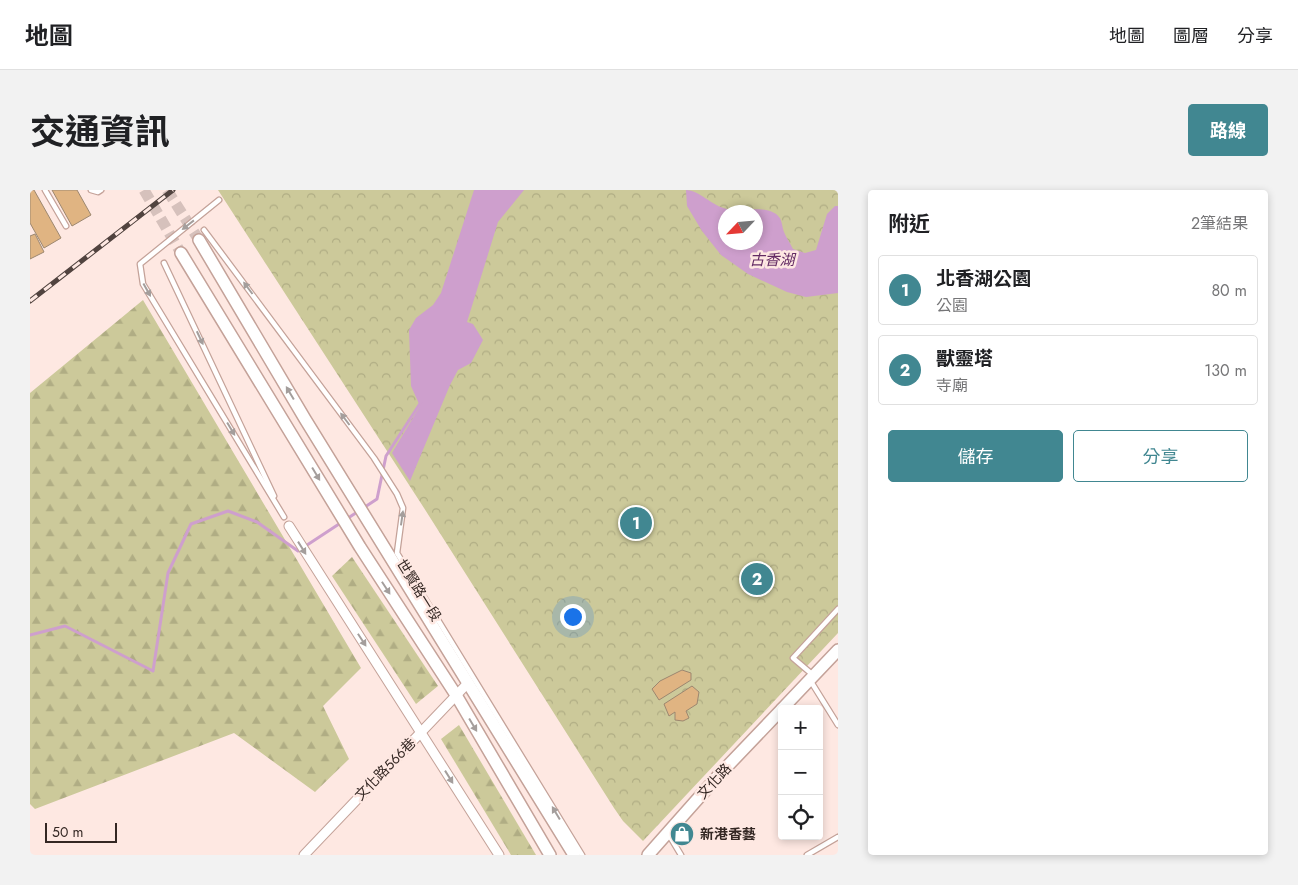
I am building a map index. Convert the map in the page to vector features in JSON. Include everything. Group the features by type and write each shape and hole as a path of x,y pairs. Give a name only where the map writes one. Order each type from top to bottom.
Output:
{"street":[{"name":"世賢路一段","path":"201,235 342,480 574,855"},
{"name":"世賢路一段","path":"181,253 360,547 456,695 550,855"},
{"path":"289,526 499,855"},
{"name":"文化路","path":"786,705 838,650"},
{"name":"文化路566巷","path":"304,855 467,684"},
{"name":"文化路","path":"648,855 718,776 778,713"}],"lane":[{"path":"45,190 66,226"},
{"path":"91,190 98,192 101,190"},
{"path":"220,200 140,264 143,284 289,526"},
{"name":"世賢路一段","path":"201,235 374,458 397,494 403,508 397,553 582,855"},
{"path":"164,262 284,517"},
{"path":"838,609 793,658 812,678 838,726"},
{"path":"667,832 681,855"},
{"path":"807,855 838,837"}],"green space":[{"path":"218,190 838,190 838,633 643,841 623,821 424,508"},
{"path":"143,300 361,668 323,706 349,759 315,792 234,733 35,809 30,804 30,393"},
{"path":"352,557 438,686 416,704 332,576"},
{"path":"459,725 536,855 511,855 441,739"}],"water":[{"path":"474,190 524,190 498,222 467,322 473,324 483,340 471,363 458,370 450,385 410,481 392,453 420,406 411,386 409,330 416,318 433,305 441,293"},
{"name":"古香湖","path":"686,190 696,193 718,206 718,250 763,250 763,210 774,213 780,218 784,232 793,249 805,253 816,250 827,214 835,206 838,206 838,293 806,297 787,292 748,274 721,255 702,231 687,206"}],"building":[{"path":"30,190 34,190 61,238 44,248 30,223"},
{"path":"52,190 77,190 91,215 72,226"},
{"path":"35,234 44,252 30,259 30,236"},
{"path":"682,670 691,673 691,680 659,700 652,689 660,681"},
{"path":"692,686 699,692 697,704 686,711 689,718 683,721 675,720 675,712 669,716 664,704"}],"waterway":[{"path":"30,635 65,626 153,671 168,573 191,524 228,511 257,522 298,551 377,499 386,456 421,402"}],"tunnel":[{"path":"144,190 181,253"},
{"path":"167,190 199,240"}],"railway":[{"path":"30,301 173,190"}],"place":[{"name":"北香湖公園","path":"636,523"},
{"name":"獸靈塔","path":"757,579"},
{"name":"新港香藝","path":"682,834"}]}
